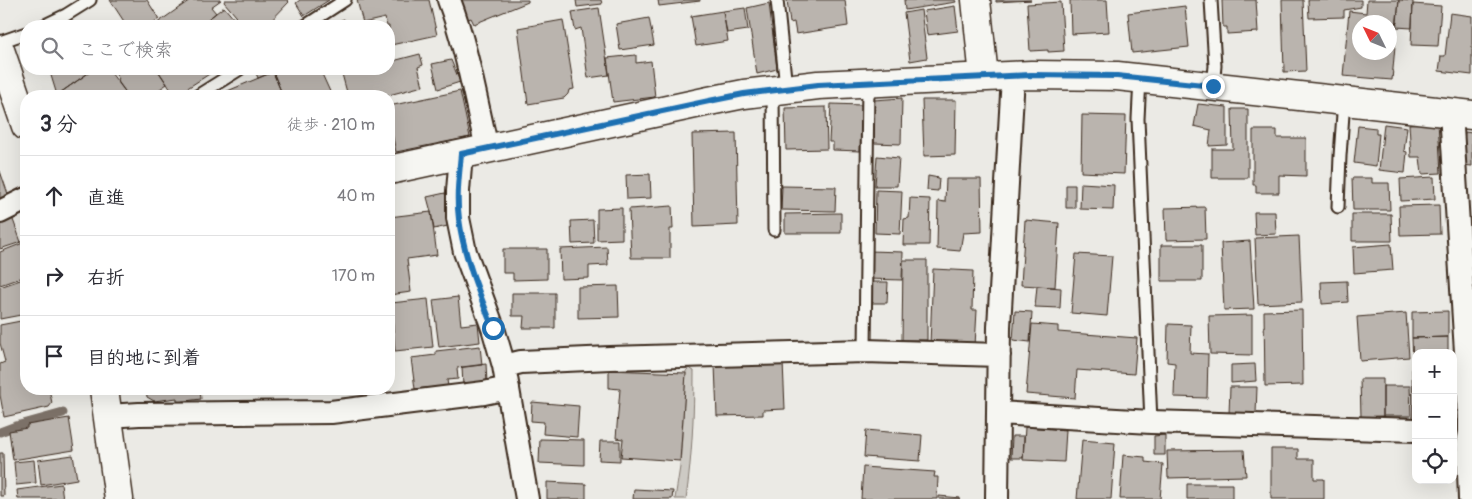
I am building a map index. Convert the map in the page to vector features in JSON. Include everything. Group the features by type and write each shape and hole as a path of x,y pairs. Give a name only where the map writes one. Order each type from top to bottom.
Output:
{"street":[{"path":"449,0 466,54 474,151 458,191 458,218 465,252 493,328 504,366 527,499"},
{"path":"976,0 984,77"},
{"path":"0,50 20,108"},
{"path":"395,169 709,101 779,89 818,85 1013,76 1117,76 1461,114 1465,432 1468,444 1470,499"},
{"path":"997,499 999,327 1013,76"},
{"path":"0,212 20,202"},
{"path":"504,366 521,362 600,358 865,351 999,355"},
{"path":"108,416 331,412 484,393 508,388"},
{"path":"105,395 119,499"},
{"path":"999,413 1151,422 1412,430"}],"lane":[{"path":"56,20 90,0"},
{"path":"314,20 345,0"},
{"path":"774,230 779,89 777,0"},
{"path":"1211,0 1215,66 1213,86"},
{"path":"0,42 20,35"},
{"path":"207,90 230,75"},
{"path":"1140,78 1138,119 1151,422"},
{"path":"865,351 868,83"},
{"path":"1338,207 1344,100"}],"shaded area":[{"path":"689,368 694,371 690,467 686,499 675,499 680,467 686,371"}],"building":[{"path":"110,0 147,0 159,19 157,20 123,20"},
{"path":"190,0 221,0 211,7 216,13 207,20 162,20"},
{"path":"225,0 287,0 289,2 272,20 236,20 234,18 236,16 224,2"},
{"path":"300,0 329,0 304,16 296,3"},
{"path":"357,0 429,0 437,35 395,44 395,20 386,20 385,18 362,20"},
{"path":"528,0 528,2 474,24 471,18 466,20 459,1"},
{"path":"576,0 601,0 602,4 577,7"},
{"path":"658,0 700,0 700,1 659,6"},
{"path":"787,0 845,0 848,26 796,34 794,22 790,23"},
{"path":"904,0 955,0 956,2 905,10"},
{"path":"996,0 1031,0 996,2"},
{"path":"1070,0 1107,0 1109,32 1071,34"},
{"path":"1222,0 1256,0 1258,32 1227,34 1227,27 1223,27"},
{"path":"1282,0 1303,0 1306,71 1284,72"},
{"path":"1308,0 1361,0 1361,7 1344,10 1344,17 1309,18"},
{"path":"1367,0 1399,0 1397,23 1397,15 1352,15 1352,60 1394,60 1392,80 1343,76 1349,11 1366,13"},
{"path":"1399,0 1413,1 1412,28 1397,27"},
{"path":"1061,2 1064,51 1030,51 1027,4"},
{"path":"769,3 777,69 757,74 747,8"},
{"path":"1413,4 1441,6 1438,46 1411,45"},
{"path":"955,6 958,31 927,35 924,11"},
{"path":"1185,6 1189,47 1132,53 1128,13"},
{"path":"224,7 235,20 207,20"},
{"path":"599,8 609,75 588,78 581,28 575,30 572,12"},
{"path":"745,8 748,30 727,33 723,11"},
{"path":"921,10 927,58 910,61 904,13"},
{"path":"723,11 728,41 696,46 691,16"},
{"path":"1450,13 1472,16 1472,75 1439,71 1441,56 1445,56"},
{"path":"649,18 654,45 620,50 616,24"},
{"path":"563,20 574,89 569,90 564,98 528,104 518,28"},
{"path":"420,54 423,65 418,67 423,86 395,93 395,90 346,90 342,75 395,75 395,60"},
{"path":"636,55 636,63 651,61 655,97 613,102 607,58"},
{"path":"451,60 460,82 438,89 432,64"},
{"path":"51,75 85,75 64,90 55,90"},
{"path":"85,75 113,75 124,90 64,90"},
{"path":"116,75 161,75 167,84 158,90 124,90 117,80 119,79"},
{"path":"161,75 208,75 184,90 171,90"},
{"path":"266,75 274,75 280,90 230,90"},
{"path":"274,75 322,75 329,90 280,90"},
{"path":"460,91 470,137 396,152 395,105"},
{"path":"902,98 901,144 874,143 874,100"},
{"path":"922,100 956,100 955,155 924,156"},
{"path":"831,104 862,105 860,151 833,150 833,142 829,142"},
{"path":"1198,104 1227,107 1227,145 1209,146 1211,130 1194,126"},
{"path":"826,107 827,149 786,150 785,108"},
{"path":"1232,109 1248,109 1248,178 1212,178 1212,149 1233,149"},
{"path":"1082,115 1126,116 1124,174 1081,172"},
{"path":"1438,122 1441,173 1422,174 1420,157 1411,157 1409,124"},
{"path":"1384,124 1407,127 1404,151 1407,152 1405,173 1379,170"},
{"path":"1358,126 1376,128 1376,134 1379,134 1376,166 1354,163"},
{"path":"1253,130 1277,130 1277,138 1306,138 1306,176 1279,175 1279,193 1256,193 1256,185 1253,185"},
{"path":"1465,132 1472,133 1472,166 1462,165"},
{"path":"736,133 738,225 694,227 692,134"},
{"path":"877,156 899,158 897,186 875,186"},
{"path":"0,171 9,197 0,201"},
{"path":"650,174 651,198 627,199 626,175"},
{"path":"928,176 939,178 938,191 927,190"},
{"path":"1434,177 1435,199 1401,201 1400,179"},
{"path":"1352,178 1372,178 1372,183 1389,183 1390,210 1353,210"},
{"path":"946,179 981,179 982,232 963,233 960,251 937,249 938,201 945,202"},
{"path":"1081,183 1114,185 1113,210 1080,209"},
{"path":"1066,185 1075,185 1075,208 1066,208"},
{"path":"782,186 836,187 835,211 781,210"},
{"path":"876,190 902,191 900,234 875,233"},
{"path":"445,193 452,225 434,229 427,197"},
{"path":"910,198 930,199 929,245 903,245 904,219 909,218"},
{"path":"1439,205 1440,234 1400,235 1399,206"},
{"path":"672,206 673,229 670,229 670,258 631,258 629,209"},
{"path":"1205,207 1206,239 1166,240 1165,208"},
{"path":"622,208 622,239 597,240 597,209"},
{"path":"431,212 437,255 407,259 411,292 395,294 395,216"},
{"path":"1254,212 1275,212 1276,234 1255,235"},
{"path":"841,213 841,233 785,233 785,214"},
{"path":"1352,214 1391,214 1392,241 1352,241"},
{"path":"12,217 20,242 0,249 0,222"},
{"path":"593,220 594,243 572,244 571,221"},
{"path":"1025,220 1059,223 1055,287 1021,285"},
{"path":"1299,236 1302,302 1258,304 1255,238"},
{"path":"1250,241 1254,309 1224,310 1221,243"},
{"path":"20,244 20,278 0,285 0,252"},
{"path":"1391,244 1393,270 1354,273 1353,247"},
{"path":"1161,245 1202,245 1202,281 1161,281"},
{"path":"607,247 608,265 589,266 589,278 561,279 560,249"},
{"path":"503,249 547,249 547,279 513,280 513,273 503,273"},
{"path":"869,251 903,252 902,280 868,279"},
{"path":"1076,254 1112,256 1107,316 1071,313"},
{"path":"903,260 927,260 927,340 902,340"},
{"path":"933,269 973,271 972,310 977,310 975,346 930,344"},
{"path":"20,280 20,315 0,319 0,287"},
{"path":"1347,281 1348,302 1322,304 1321,282"},
{"path":"871,282 888,282 887,303 869,303"},
{"path":"618,286 619,317 578,318 578,287"},
{"path":"1037,286 1061,288 1060,308 1035,307"},
{"path":"512,293 555,293 555,328 523,328 524,316 512,316"},
{"path":"458,297 461,325 478,323 480,342 439,347 433,300"},
{"path":"428,299 433,347 395,351 395,303"},
{"path":"1302,310 1303,385 1265,386 1264,311"},
{"path":"1015,311 1032,312 1030,342 1013,340"},
{"path":"1448,311 1448,337 1412,338 1412,312"},
{"path":"1406,313 1409,357 1360,361 1357,317"},
{"path":"1252,315 1252,355 1210,354 1209,316"},
{"path":"20,321 20,395 50,395 52,403 49,407 4,417 0,395 0,364 5,362 0,343 0,325"},
{"path":"1032,324 1058,326 1058,332 1137,338 1134,374 1077,370 1075,398 1026,394"},
{"path":"1168,324 1191,325 1190,353 1208,354 1207,398 1174,397 1175,363 1167,362"},
{"path":"1448,337 1448,349 1412,349 1412,338"},
{"path":"480,346 482,365 457,368 458,379 447,380 448,386 415,389 411,358 436,355 436,351"},
{"path":"783,362 785,409 763,410 763,415 717,416 715,365"},
{"path":"486,364 487,383 463,386 462,367"},
{"path":"1255,364 1256,381 1231,383 1231,365"},
{"path":"609,370 686,373 680,461 621,457 623,439 616,438 620,389 609,388"},
{"path":"1360,379 1383,379 1383,416 1361,417"},
{"path":"1383,386 1410,386 1411,416 1383,416"},
{"path":"1230,387 1257,387 1256,414 1229,414"},
{"path":"147,395 201,395 201,399 177,402 177,398 154,401"},
{"path":"532,402 579,406 577,437 543,434 544,422 531,421"},
{"path":"69,418 74,450 13,460 9,431 27,428 27,425"},
{"path":"1025,427 1066,430 1064,462 1023,460"},
{"path":"866,430 922,435 920,461 864,457"},
{"path":"1165,435 1165,455 1154,455 1154,436"},
{"path":"1012,436 1024,436 1023,458 1011,458"},
{"path":"540,439 584,440 584,465 539,463"},
{"path":"1082,440 1115,443 1111,499 1077,499"},
{"path":"600,441 620,441 620,461 599,460"},
{"path":"1271,449 1298,449 1298,459 1314,459 1314,479 1324,479 1324,499 1271,499"},
{"path":"1244,450 1246,476 1168,478 1167,451"},
{"path":"0,453 3,453 4,496 0,496"},
{"path":"73,455 77,479 41,485 38,460"},
{"path":"1123,455 1145,457 1145,462 1163,464 1160,499 1120,499"},
{"path":"34,460 36,483 16,485 14,462"},
{"path":"863,467 935,472 934,477 938,477 937,499 861,499"},
{"path":"547,482 586,484 586,499 547,499"},
{"path":"61,484 63,499 18,499 17,490"},
{"path":"1187,484 1232,484 1232,499 1187,499"},
{"path":"634,489 673,491 672,499 633,499"},
{"path":"939,496 960,498 960,499 939,499"}],"waterway":[{"path":"0,432 63,413"}],"route":[{"path":"493,328 465,252 458,218 461,154 744,94 818,85 1065,75 1117,76 1213,86"}]}
